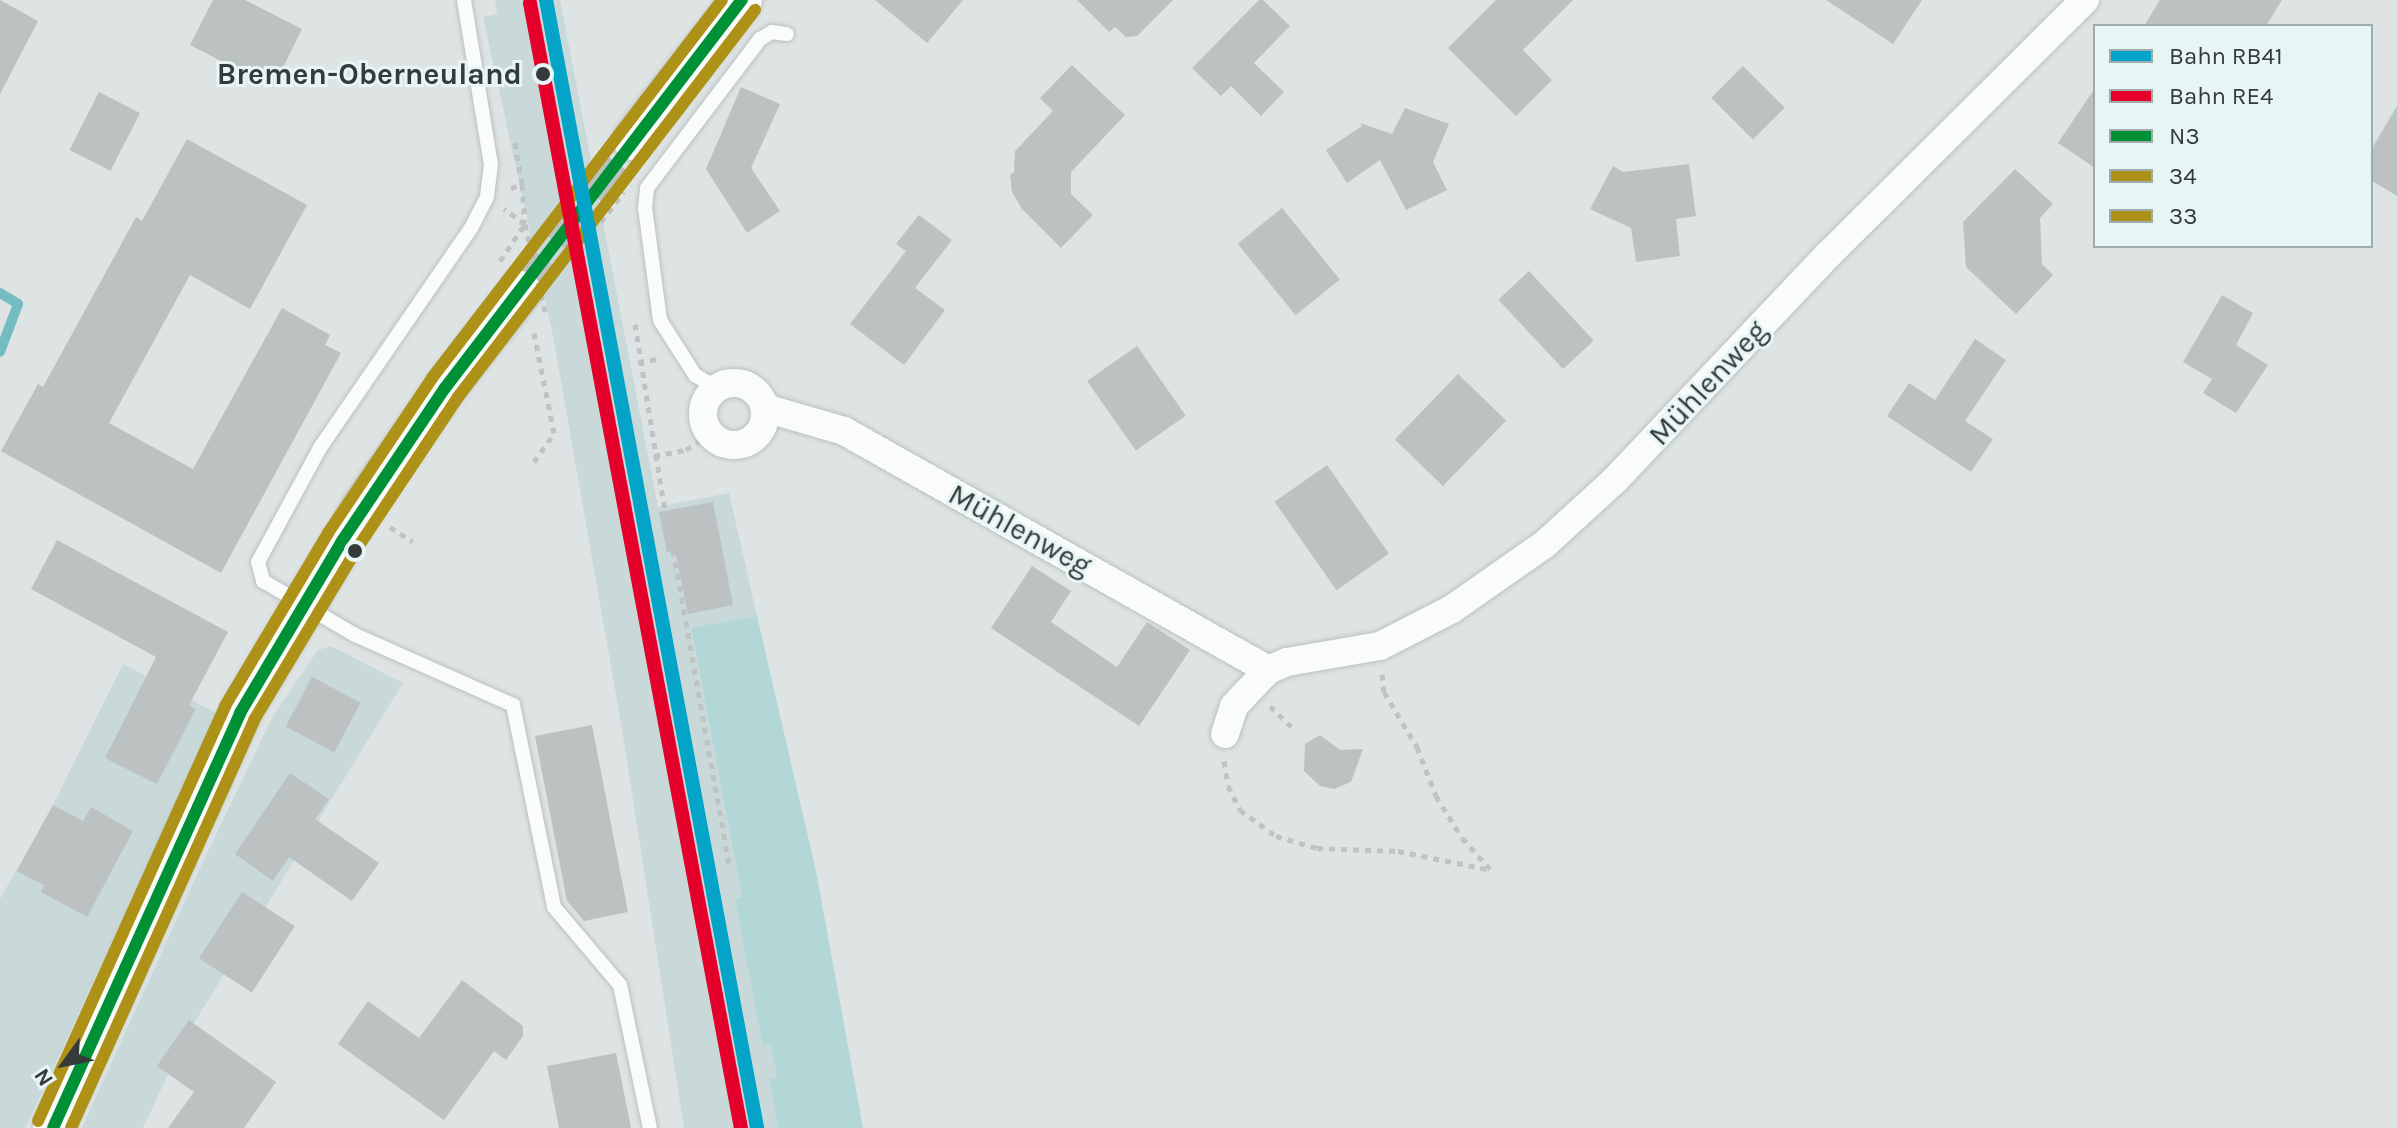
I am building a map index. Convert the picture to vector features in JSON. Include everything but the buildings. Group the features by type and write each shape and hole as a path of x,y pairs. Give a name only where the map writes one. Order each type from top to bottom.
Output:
{"street":[{"path":"633,140 742,0"},
{"name":"Mühlenweg","path":"718,388 737,383 747,385 765,408 844,431 1268,670 1287,662 1380,646 1452,609 1545,544 1615,480 1828,255 2085,0"},
{"path":"53,1128 240,713 362,508 445,388 533,304"},
{"path":"718,388 709,395 703,415 710,434 727,445 748,443 762,429 765,408"},
{"path":"1225,734 1234,706 1268,670"}],"lane":[{"path":"464,0 491,164 487,197 471,228 321,446 266,542 258,562 263,581 303,606 355,635 513,705 554,907 620,985 650,1128"},
{"path":"718,388 695,375 660,320 645,208 647,188 760,39 772,32 787,34"}],"path":[{"path":"522,184 533,304"},
{"path":"601,222 621,196"},
{"path":"487,197 525,224"},
{"path":"513,243 525,224"},
{"path":"534,332 554,433 534,462"},
{"path":"638,362 665,511"},
{"path":"654,456 686,450 710,434"},
{"path":"379,520 413,542"},
{"path":"673,550 729,863"},
{"path":"1225,734 1228,786 1240,810 1276,836 1317,848 1398,851 1491,870 1462,838 1443,807 1417,747 1384,692 1380,646"}],"shaded area":[{"path":"495,0 560,0 658,507 729,493 757,616 691,629 742,897 736,899 764,1045 771,1044 777,1077 769,1080 778,1128 684,1128 622,729 553,336 483,17 497,14"},
{"path":"757,616 816,871 863,1128 778,1128 769,1079 777,1077 771,1045 763,1046 735,899 742,897 691,628"},
{"path":"331,646 403,683 186,1036 143,1128 82,1128 273,716 318,650"},
{"path":"123,664 218,714 25,1128 0,1128 0,899 53,805"}],"waterway":[{"path":"0,293 18,304 0,352"}],"tunnel":[{"path":"521,291 633,140"}],"rail line":[{"name":"RB41","path":"546,0 757,1128"},
{"name":"RE4","path":"530,3 741,1128"}],"transit line":[{"name":"33","path":"38,1121 225,706 328,533 432,378 722,0"},
{"name":"N3","path":"53,1128 240,713 342,541 445,388 742,0"},
{"name":"34","path":"71,1128 254,720 356,550 458,397 755,10"}],"place":[{"name":"Bremen-Oberneuland","path":"543,74"}]}
